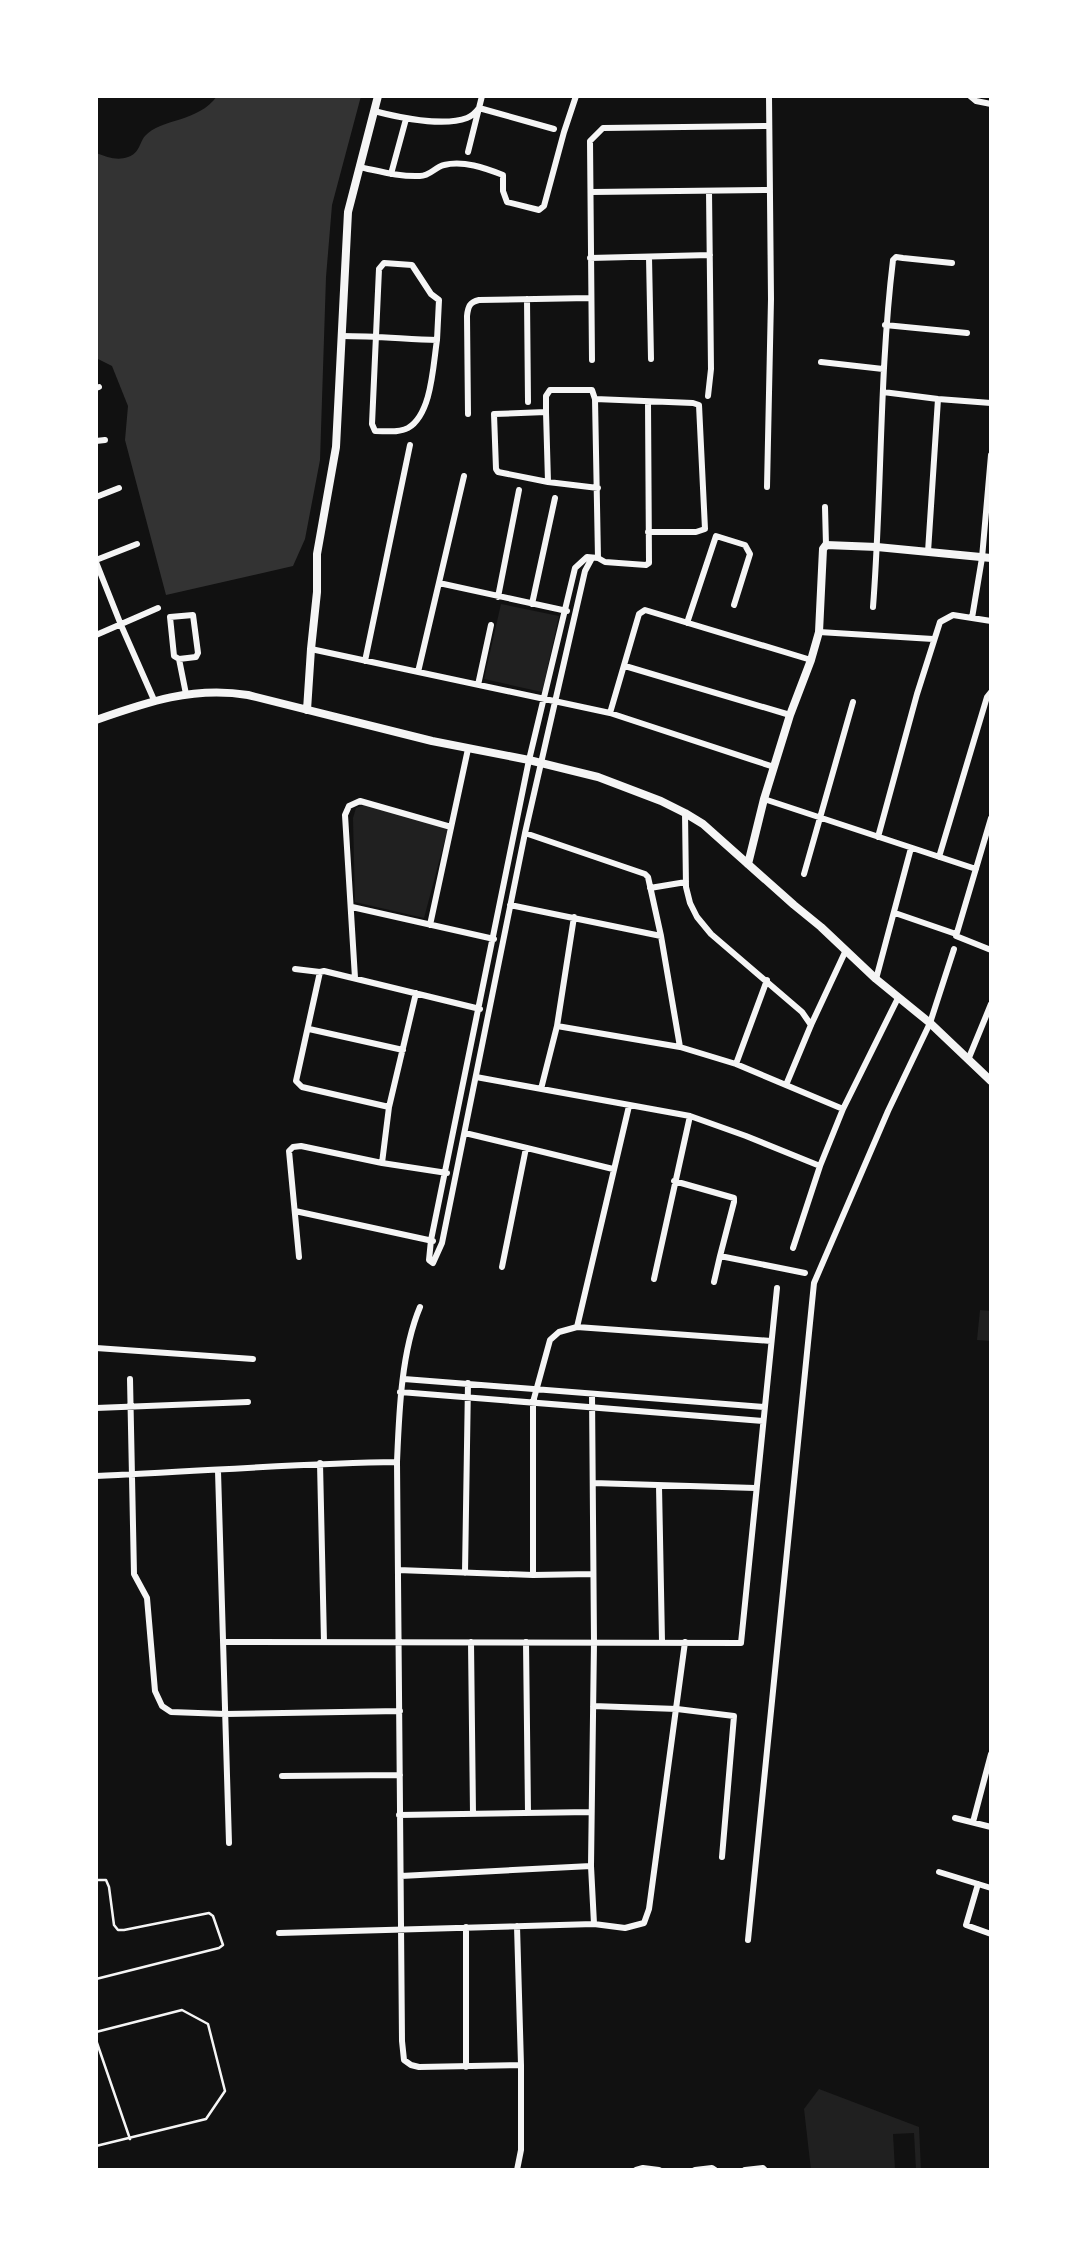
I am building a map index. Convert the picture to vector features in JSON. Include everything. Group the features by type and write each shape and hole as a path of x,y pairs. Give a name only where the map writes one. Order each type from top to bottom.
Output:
{"street":[{"path":"307,710 317,592 317,554 336,447 348,212 378,96"},
{"path":"468,152 482,96"},
{"path":"359,167 391,174 420,176 441,165 465,164 503,175 503,191 507,202 539,210 544,206 576,96"},
{"path":"767,487 771,299 769,96"},
{"path":"970,96 976,101 991,104"},
{"path":"374,111 406,120 465,119 479,108"},
{"path":"479,108 554,129"},
{"path":"391,174 406,120"},
{"path":"592,360 590,141 603,128 769,126"},
{"path":"591,192 770,190"},
{"path":"708,396 711,369 709,191"},
{"path":"590,258 710,255"},
{"path":"649,257 651,359"},
{"path":"873,607 885,325 894,258 952,263"},
{"path":"384,263 412,265 431,294 439,300 437,340 425,408 411,427 399,431 375,431 372,424 375,338 379,269 384,263"},
{"path":"468,414 468,307 472,302 590,298"},
{"path":"527,299 528,402"},
{"path":"885,325 967,333"},
{"path":"342,336 437,340"},
{"path":"821,362 883,369"},
{"path":"548,482 546,396 553,389 592,390 595,399 598,488 595,558 585,570 540,764 442,1243 433,1263 430,1262 431,1240 492,939 529,760 575,568 587,557 595,558 606,562 646,565 650,561 648,402"},
{"path":"883,392 939,400 991,403"},
{"path":"595,399 699,405 705,529 648,532"},
{"path":"928,552 939,400"},
{"path":"546,412 496,413 494,416 498,472 598,488"},
{"path":"96,441 105,440"},
{"path":"365,661 410,445"},
{"path":"972,618 986,558 991,455"},
{"path":"418,672 464,476"},
{"path":"96,496 120,488"},
{"path":"498,597 519,490"},
{"path":"532,604 555,498"},
{"path":"748,864 764,799 819,632 823,549 826,545 825,508"},
{"path":"687,622 716,536 746,545 749,550 734,605"},
{"path":"137,544 96,561 155,700"},
{"path":"826,545 877,547 986,558"},
{"path":"439,583 576,613"},
{"path":"96,635 158,608"},
{"path":"610,713 639,614 645,610 811,660"},
{"path":"179,659 196,657 198,653 193,615 170,617 174,656 179,659 186,694"},
{"path":"878,837 940,622 953,615 991,621"},
{"path":"478,685 491,625"},
{"path":"819,632 933,639"},
{"path":"311,649 610,713 774,767"},
{"path":"625,666 790,715"},
{"path":"96,720 155,700 224,691 468,750 529,760 598,777 660,801 703,824 876,979 930,1023 991,1081"},
{"path":"939,857 987,696 991,692"},
{"path":"804,874 853,702"},
{"path":"430,925 468,750"},
{"path":"764,799 976,869"},
{"path":"355,978 345,815 349,806 359,802 451,827"},
{"path":"685,813 686,882 690,903 697,917 711,934 802,1012 811,1026"},
{"path":"956,934 991,818"},
{"path":"525,833 645,874 650,880 680,1047"},
{"path":"876,979 911,848"},
{"path":"650,888 686,882"},
{"path":"510,905 661,936"},
{"path":"352,907 503,941"},
{"path":"895,913 956,934 991,950"},
{"path":"541,1089 557,1026 574,917"},
{"path":"748,1940 814,1283 888,1111 930,1023 954,949"},
{"path":"786,1085 846,950"},
{"path":"295,968 355,978 489,1012"},
{"path":"320,972 296,1076 299,1085 389,1107"},
{"path":"736,1065 767,980"},
{"path":"382,1163 389,1107 416,993"},
{"path":"793,1248 820,1166 843,1109 898,998"},
{"path":"968,1060 991,1004"},
{"path":"557,1026 680,1047 736,1065 843,1109"},
{"path":"309,1028 403,1050"},
{"path":"475,1077 690,1116 820,1166"},
{"path":"577,1327 629,1106"},
{"path":"654,1279 690,1116"},
{"path":"464,1133 613,1169"},
{"path":"299,1257 289,1151 293,1147 301,1146 382,1163 456,1174"},
{"path":"502,1267 526,1148"},
{"path":"674,1181 734,1198 714,1282"},
{"path":"295,1210 442,1243"},
{"path":"720,1256 805,1273"},
{"path":"223,1642 741,1643 777,1288"},
{"path":"420,1307 409,1343 400,1392 397,1462 404,2060 419,2067 521,2065"},
{"path":"533,1575 533,1402 551,1340 559,1332 577,1327 771,1341"},
{"path":"96,1348 253,1359"},
{"path":"130,1379 134,1574 147,1598 155,1691 162,1706 171,1712 225,1714 400,1711"},
{"path":"404,1379 764,1407"},
{"path":"465,1573 468,1383"},
{"path":"400,1392 763,1421"},
{"path":"592,1394 594,1643 591,1866 594,1924"},
{"path":"96,1408 247,1402"},
{"path":"96,1476 320,1463 397,1462"},
{"path":"320,1463 324,1642"},
{"path":"218,1471 229,1843"},
{"path":"593,1483 755,1488"},
{"path":"659,1486 662,1641"},
{"path":"398,1570 533,1575 593,1574"},
{"path":"471,1643 473,1814"},
{"path":"526,1643 528,1812"},
{"path":"279,1933 594,1924 625,1928 644,1923 649,1909 685,1643"},
{"path":"593,1706 677,1709 734,1716 722,1857"},
{"path":"973,1822 990,1754"},
{"path":"282,1776 400,1775"},
{"path":"400,1815 591,1812"},
{"path":"955,1818 991,1827"},
{"path":"401,1876 591,1866"},
{"path":"939,1872 991,1888"},
{"path":"978,1884 966,1925 991,1934"},
{"path":"517,1926 521,2065 521,2150 517,2170"},
{"path":"466,1927 467,2066"},
{"path":"636,2170 659,2170"},
{"path":"695,2170 715,2170"},
{"path":"745,2170 765,2170"}],"lane":[{"path":"96,1880 106,1881 109,1887 114,1925 118,1930 209,1913 213,1916 223,1945 96,1979"},
{"path":"96,2032 182,2011 208,2024 225,2091 206,2119 96,2146"},
{"path":"96,2040 130,2139"}],"shaded area":[{"path":"217,96 361,96 332,205 326,277 320,460 305,539 293,566 166,595 125,440 128,406 112,366 96,358 96,153 116,159 132,155 152,130 200,111"},
{"path":"501,604 559,616 542,692 484,679"},
{"path":"364,805 448,828 424,918 355,902 353,818 356,808"},
{"path":"980,1310 991,1311 991,1341 977,1340"},
{"path":"819,2089 919,2127 921,2170 916,2170 914,2133 893,2134 895,2170 811,2170 804,2109"}]}
